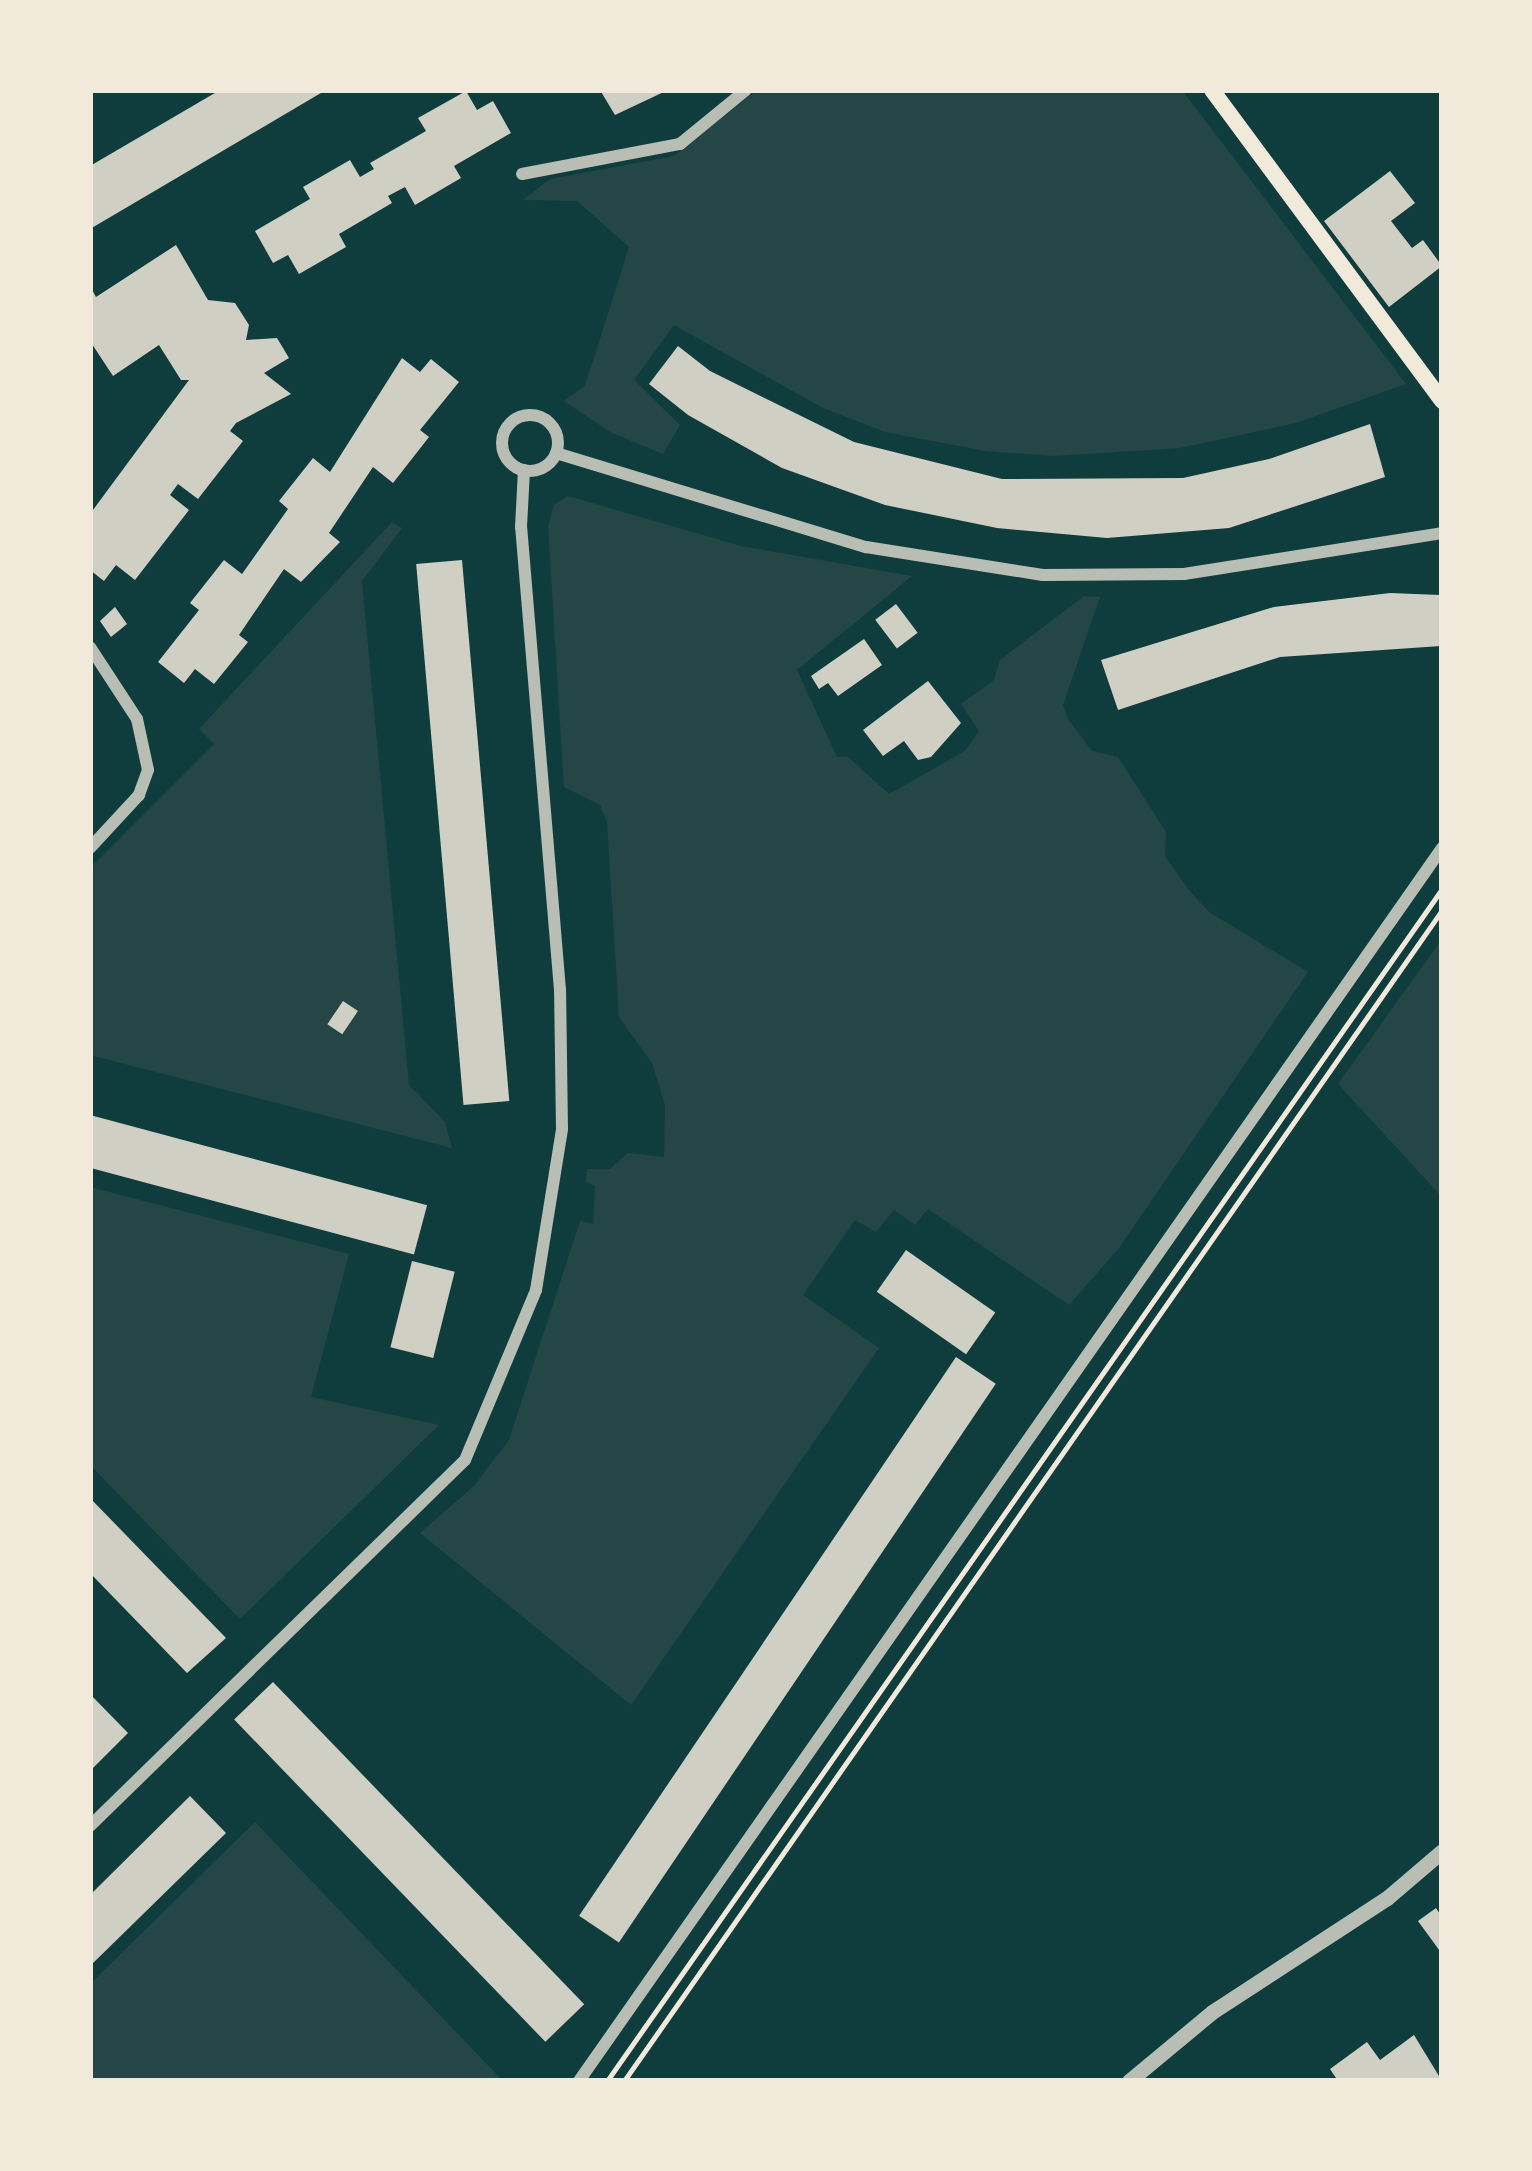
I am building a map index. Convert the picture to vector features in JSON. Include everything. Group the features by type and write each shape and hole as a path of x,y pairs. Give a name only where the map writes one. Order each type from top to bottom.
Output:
{"main road":[{"path":"1212,90 1442,401"}],"street":[{"path":"522,174 680,144 746,90"},
{"path":"90,1826 465,1460 536,1290 562,1130 560,990 521,527 524,470 502,448 515,419 534,415 551,424 556,453"},
{"path":"524,470 543,467 556,453"},
{"path":"556,453 866,547 1043,575 1184,574 1442,533"},
{"path":"90,646 137,719 148,770 140,795 90,848"},
{"path":"579,2081 1442,848"},
{"path":"1129,2081 1212,2012 1387,1898 1442,1851"}],"path":[{"path":"607,2081 1442,889"},
{"path":"624,2081 1442,910"}],"shaded area":[{"path":"757,90 1182,90 1406,384 1296,423 1180,448 1054,456 985,451 885,432 823,408 674,325 634,380 680,425 663,454 610,432 564,401 585,386 629,247 577,201 523,200 550,179 674,156"},
{"path":"568,496 741,546 912,576 797,670 837,757 847,756 889,794 965,751 979,731 961,704 994,680 1000,660 1084,596 1100,597 1063,705 1068,719 1092,751 1118,757 1166,832 1165,856 1209,912 1308,972 1119,1248 1069,1305 928,1209 915,1225 894,1210 876,1232 855,1220 803,1295 879,1348 631,1705 420,1533 474,1486 509,1440 580,1221 593,1224 595,1185 586,1183 587,1169 610,1169 628,1153 664,1157 665,1105 652,1063 619,1017 607,821 600,805 564,787 548,526 554,505"},
{"path":"392,522 402,528 362,581 409,1085 445,1122 452,1148 90,1055 90,868 214,744 199,729"},
{"path":"1442,939 1442,1197 1338,1084"},
{"path":"90,1187 349,1254 311,1397 439,1425 240,1619 90,1465"},
{"path":"255,1822 503,2081 90,2081 90,1984"}],"building":[{"path":"220,90 326,90 90,229 90,166"},
{"path":"600,90 668,90 615,115"},
{"path":"466,91 477,110 493,101 511,133 454,166 461,178 415,205 405,187 388,196 392,203 339,234 346,247 299,274 288,255 273,263 255,231 310,199 303,187 350,160 360,177 374,169 370,163 426,131 418,118"},
{"path":"1390,171 1415,203 1391,221 1412,248 1423,240 1442,266 1389,307 1324,221"},
{"path":"176,245 208,300 235,303 249,325 246,340 277,338 289,358 264,373 291,394 236,423 230,431 243,441 198,499 178,484 170,495 189,510 135,580 116,565 104,581 90,570 90,514 189,380 181,380 159,345 113,376 90,341 90,286 96,297"},
{"path":"678,346 710,371 854,442 1002,479 1183,478 1269,459 1370,424 1385,477 1229,528 1107,538 997,528 885,505 782,468 688,415 649,384"},
{"path":"402,358 420,372 431,359 459,382 420,430 429,437 393,483 373,467 329,533 340,542 301,582 284,569 239,635 248,642 214,684 195,669 184,683 158,662 199,610 190,603 224,560 242,574 288,509 279,501 313,458 330,472"},
{"path":"462,560 509,1101 464,1105 416,564"},
{"path":"1390,593 1440,595 1441,646 1280,657 1118,710 1101,660 1274,607"},
{"path":"896,604 918,633 897,648 875,620"},
{"path":"115,607 127,624 111,637 100,621"},
{"path":"864,639 882,665 838,696 828,683 819,689 811,676"},
{"path":"928,681 961,723 931,757 918,760 904,741 883,756 863,730"},
{"path":"343,1001 358,1011 342,1034 327,1024"},
{"path":"90,1115 427,1205 414,1255 90,1168"},
{"path":"906,1250 995,1313 966,1354 877,1292"},
{"path":"412,1261 455,1272 433,1358 390,1347"},
{"path":"956,1357 996,1384 619,1943 579,1916"},
{"path":"90,1498 226,1638 187,1673 90,1573"},
{"path":"273,1682 584,2004 545,2042 234,1720"},
{"path":"90,1694 128,1733 90,1771"},
{"path":"190,1796 226,1833 90,1966 90,1895"},
{"path":"1436,1908 1442,1917 1442,1954 1418,1921"},
{"path":"1414,2035 1442,2081 1338,2081 1330,2069 1367,2042 1380,2060"}]}
